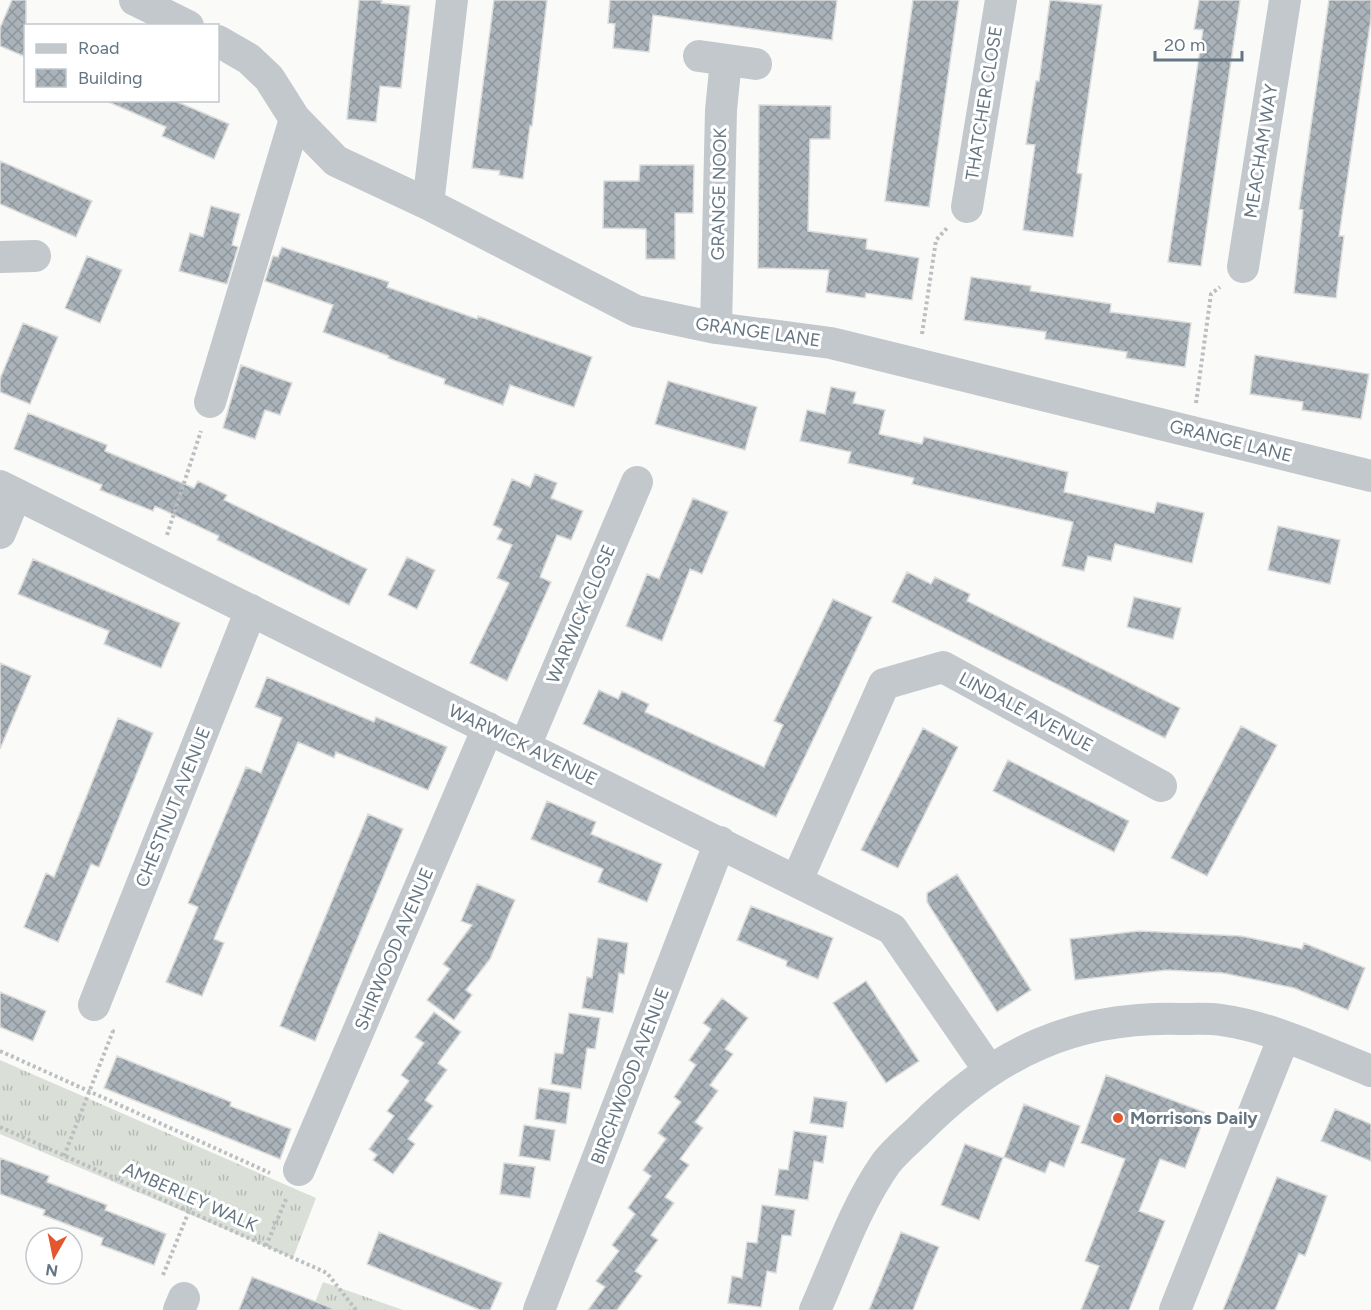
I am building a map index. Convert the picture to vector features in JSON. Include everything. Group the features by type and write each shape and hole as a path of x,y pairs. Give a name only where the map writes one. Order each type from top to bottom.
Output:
{"street":[{"path":"135,0 184,24"},
{"path":"428,204 452,0"},
{"name":"THATCHER CLOSE","path":"966,207 1001,0"},
{"name":"MEACHAM WAY","path":"1243,267 1285,0"},
{"name":"GRANGE LANE","path":"219,42 249,59 269,78 294,119 336,161 428,204 636,310 717,328 831,343 1371,476"},
{"name":"GRANGE NOOK","path":"717,328 721,110 727,60"},
{"path":"210,402 294,119"},
{"path":"1,259 35,256"},
{"name":"WARWICK CLOSE","path":"525,746 637,482"},
{"path":"0,533 8,490"},
{"name":"WARWICK AVENUE","path":"8,490 892,929 989,1070"},
{"name":"CHESTNUT AVENUE","path":"94,1005 251,610"},
{"name":"LINDALE AVENUE","path":"797,880 884,684 943,667 1161,786"},
{"name":"SHIRWOOD AVENUE","path":"287,1179 488,728"},
{"name":"BIRCHWOOD AVENUE","path":"539,1310 720,843"},
{"path":"815,1310 864,1198 887,1162 936,1113 989,1070 1059,1035 1106,1022 1152,1018 1221,1020 1284,1037 1371,1071"},
{"path":"1175,1310 1284,1037"}],"path":[{"path":"918,363 936,240 966,207"},
{"path":"1192,431 1211,294 1243,267"},
{"path":"157,564 210,402"},
{"path":"64,1156 113,1031 88,1021 94,1005"},
{"path":"0,1051 287,1179 266,1246"},
{"name":"AMBERLEY WALK","path":"0,1127 327,1273 356,1310"},
{"path":"181,1304 160,1283 189,1211"}],"green space":[{"path":"0,1060 316,1198 293,1258 0,1134"},
{"path":"323,1282 403,1310 312,1310"}],"building":[{"path":"12,0 26,0 24,56 0,46 0,28"},
{"path":"359,0 382,0 381,3 410,6 401,88 380,86 376,122 347,119"},
{"path":"494,0 547,0 532,126 530,126 523,179 499,175 500,171 472,168"},
{"path":"610,0 837,0 832,40 653,15 649,52 613,48 615,24 608,23"},
{"path":"913,0 959,0 929,207 885,201"},
{"path":"1050,0 1102,5 1077,173 1082,174 1073,237 1023,230 1035,145 1026,144 1036,81 1039,81"},
{"path":"1199,0 1240,0 1201,266 1168,262 1203,30 1194,29"},
{"path":"1329,0 1371,0 1371,18 1339,236 1344,236 1336,298 1294,293 1303,210 1299,209"},
{"path":"109,102 178,102 229,124 214,159 162,136 166,127"},
{"path":"759,105 831,106 830,139 810,139 808,231 867,239 866,249 919,258 912,300 866,293 865,298 826,292 829,270 758,268"},
{"path":"0,161 92,201 76,237 0,204"},
{"path":"640,165 694,165 693,213 675,213 675,259 646,259 646,229 603,228 604,181 639,181"},
{"path":"211,206 240,214 232,245 238,247 227,284 179,271 190,233 203,237"},
{"path":"282,247 389,282 387,287 477,319 478,316 592,357 574,407 510,385 503,405 444,384 445,379 323,332 333,305 265,281 273,256 278,257"},
{"path":"87,256 122,270 100,323 65,308"},
{"path":"971,277 1031,286 1030,291 1111,304 1110,312 1191,323 1185,367 1126,358 1127,352 1045,339 1046,332 964,320"},
{"path":"23,323 58,337 30,404 0,392 0,379"},
{"path":"1255,355 1369,374 1361,419 1302,410 1303,402 1250,394"},
{"path":"241,365 292,383 280,415 265,410 255,439 223,428"},
{"path":"668,381 757,407 745,450 655,424"},
{"path":"831,387 856,392 853,403 885,410 879,434 922,444 924,437 1068,472 1064,492 1154,513 1157,502 1204,513 1192,563 1115,544 1111,561 1088,556 1084,571 1062,566 1073,522 912,484 914,478 848,463 851,452 800,441 807,410 825,414"},
{"path":"28,413 107,445 105,451 194,488 198,481 227,495 224,500 367,569 349,605 217,540 219,536 155,506 153,511 100,490 102,485 14,449"},
{"path":"535,474 557,483 551,498 583,511 571,540 557,535 540,577 551,582 507,681 470,663 509,583 497,578 512,545 497,539 502,529 493,525 512,479 530,487"},
{"path":"693,498 728,512 702,574 690,569 662,641 626,626 647,574 659,579"},
{"path":"1278,526 1340,540 1330,584 1268,570"},
{"path":"407,557 435,570 417,609 388,595"},
{"path":"33,559 180,623 161,668 104,644 109,631 18,594"},
{"path":"907,572 931,584 935,577 970,594 967,601 1180,708 1165,738 892,602"},
{"path":"1134,597 1181,608 1173,639 1127,627"},
{"path":"833,599 872,617 776,817 583,724 599,690 618,699 622,691 649,704 645,712 764,767 783,725 774,721"},
{"path":"0,663 31,676 0,749"},
{"path":"267,677 374,722 376,717 447,747 428,790 336,752 334,758 298,742 214,939 224,943 202,996 166,982 198,907 188,903 246,767 261,773 282,718 255,707"},
{"path":"118,718 153,733 99,867 91,864 58,942 24,927 46,873 54,877"},
{"path":"1241,726 1277,745 1207,876 1171,858"},
{"path":"923,728 958,747 898,868 861,850"},
{"path":"1008,760 1129,821 1114,852 993,791"},
{"path":"547,801 596,822 591,834 662,864 647,902 598,882 603,869 531,839"},
{"path":"368,814 403,829 315,1041 280,1026"},
{"path":"957,874 1031,990 997,1012 927,902 927,893"},
{"path":"477,884 515,900 490,959 466,990 472,995 454,1020 427,1000 450,969 443,964 472,925 461,921"},
{"path":"751,906 833,938 818,979 786,966 787,961 737,940"},
{"path":"1139,931 1241,936 1302,949 1304,943 1365,968 1348,1010 1294,988 1223,973 1167,970 1075,980 1070,939"},
{"path":"598,938 628,943 624,974 619,973 613,1013 582,1008 587,977 592,978"},
{"path":"866,981 919,1061 886,1083 833,1003"},
{"path":"0,992 46,1011 33,1041 0,1027"},
{"path":"722,998 748,1018 725,1049 733,1054 710,1085 718,1091 695,1122 703,1128 680,1159 689,1165 665,1197 674,1203 651,1235 658,1240 635,1271 642,1276 617,1310 588,1310 605,1287 596,1281 619,1251 612,1245 635,1214 628,1208 651,1176 643,1170 666,1139 658,1133 681,1102 674,1097 696,1065 689,1060 711,1029 703,1023"},
{"path":"434,1012 461,1032 438,1063 447,1070 425,1100 433,1106 408,1139 415,1144 393,1174 373,1160 377,1155 369,1149 394,1116 387,1111 409,1081 401,1075 424,1043 415,1037"},
{"path":"569,1013 600,1018 595,1049 587,1048 581,1089 551,1084 555,1053 563,1054"},
{"path":"117,1056 231,1102 230,1106 291,1129 280,1159 104,1088"},
{"path":"1106,1075 1206,1113 1185,1168 1160,1159 1139,1211 1165,1221 1129,1310 1081,1310 1099,1266 1085,1261 1125,1159 1081,1143"},
{"path":"539,1088 570,1093 566,1124 535,1119"},
{"path":"814,1097 847,1102 843,1128 810,1123"},
{"path":"1024,1104 1080,1126 1064,1167 1050,1161 1045,1173 1004,1157"},
{"path":"1335,1109 1371,1124 1371,1161 1321,1141"},
{"path":"524,1125 555,1130 550,1161 519,1156"},
{"path":"794,1131 827,1136 823,1163 814,1161 808,1200 775,1195 779,1169 788,1170"},
{"path":"965,1144 1003,1158 979,1220 941,1205"},
{"path":"0,1158 49,1176 47,1182 107,1205 105,1210 166,1234 154,1265 101,1245 103,1238 84,1231 84,1226 72,1226 43,1215 45,1210 0,1194"},
{"path":"504,1163 535,1167 530,1198 500,1194"},
{"path":"1277,1177 1327,1196 1305,1256 1299,1253 1275,1310 1223,1310"},
{"path":"762,1205 795,1210 791,1236 782,1235 776,1273 767,1271 761,1307 728,1303 732,1276 742,1278 747,1242 757,1243"},
{"path":"379,1232 502,1283 490,1310 480,1310 367,1264"},
{"path":"901,1232 939,1247 913,1310 869,1310"},
{"path":"252,1277 332,1308 332,1310 239,1310"}],"place":[{"name":"Morrisons Daily","path":"1118,1118"}]}
